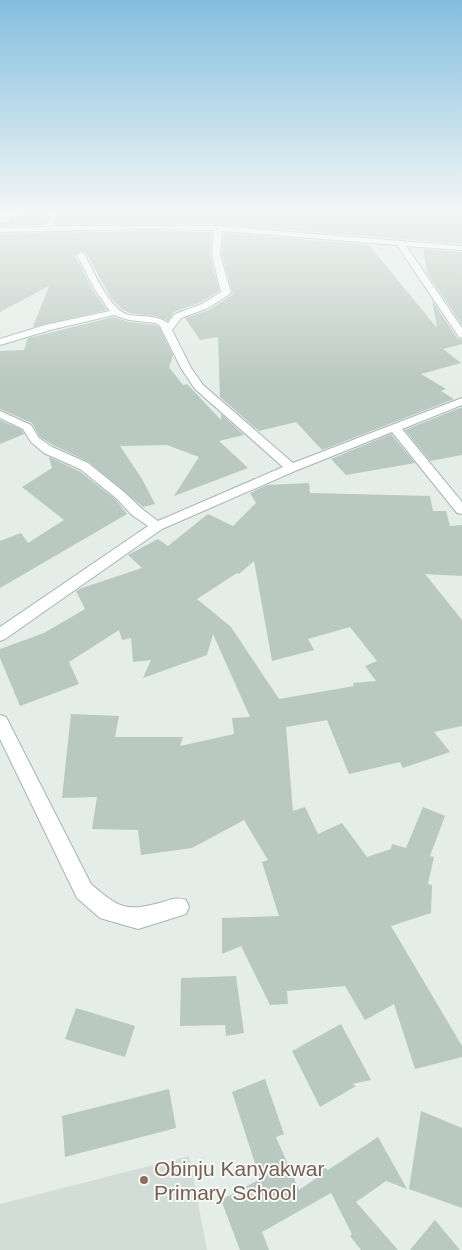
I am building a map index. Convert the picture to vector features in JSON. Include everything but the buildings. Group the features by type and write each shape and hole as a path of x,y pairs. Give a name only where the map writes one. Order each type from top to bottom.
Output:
{"street":[{"path":"88,268 102,293 116,312 122,315 162,322 186,368 199,387 291,468"},
{"path":"167,330 178,316 205,306 226,293 225,280 219,268"},
{"path":"417,268 462,335"},
{"path":"0,342 48,327 116,312"},
{"path":"0,635 157,526 291,468 462,400"},
{"path":"0,414 27,426 35,440 48,450 84,466 120,495 137,512 157,526"},
{"path":"395,428 462,510"},
{"path":"0,722 84,891 107,911 138,919 179,907"}],"shaded area":[{"name":"Obinju Kanyakwar Primary School","path":"189,1156 207,1250 0,1250 0,1204"}],"place":[{"name":"Obinju Kanyakwar Primary School","path":"144,1180"}]}
